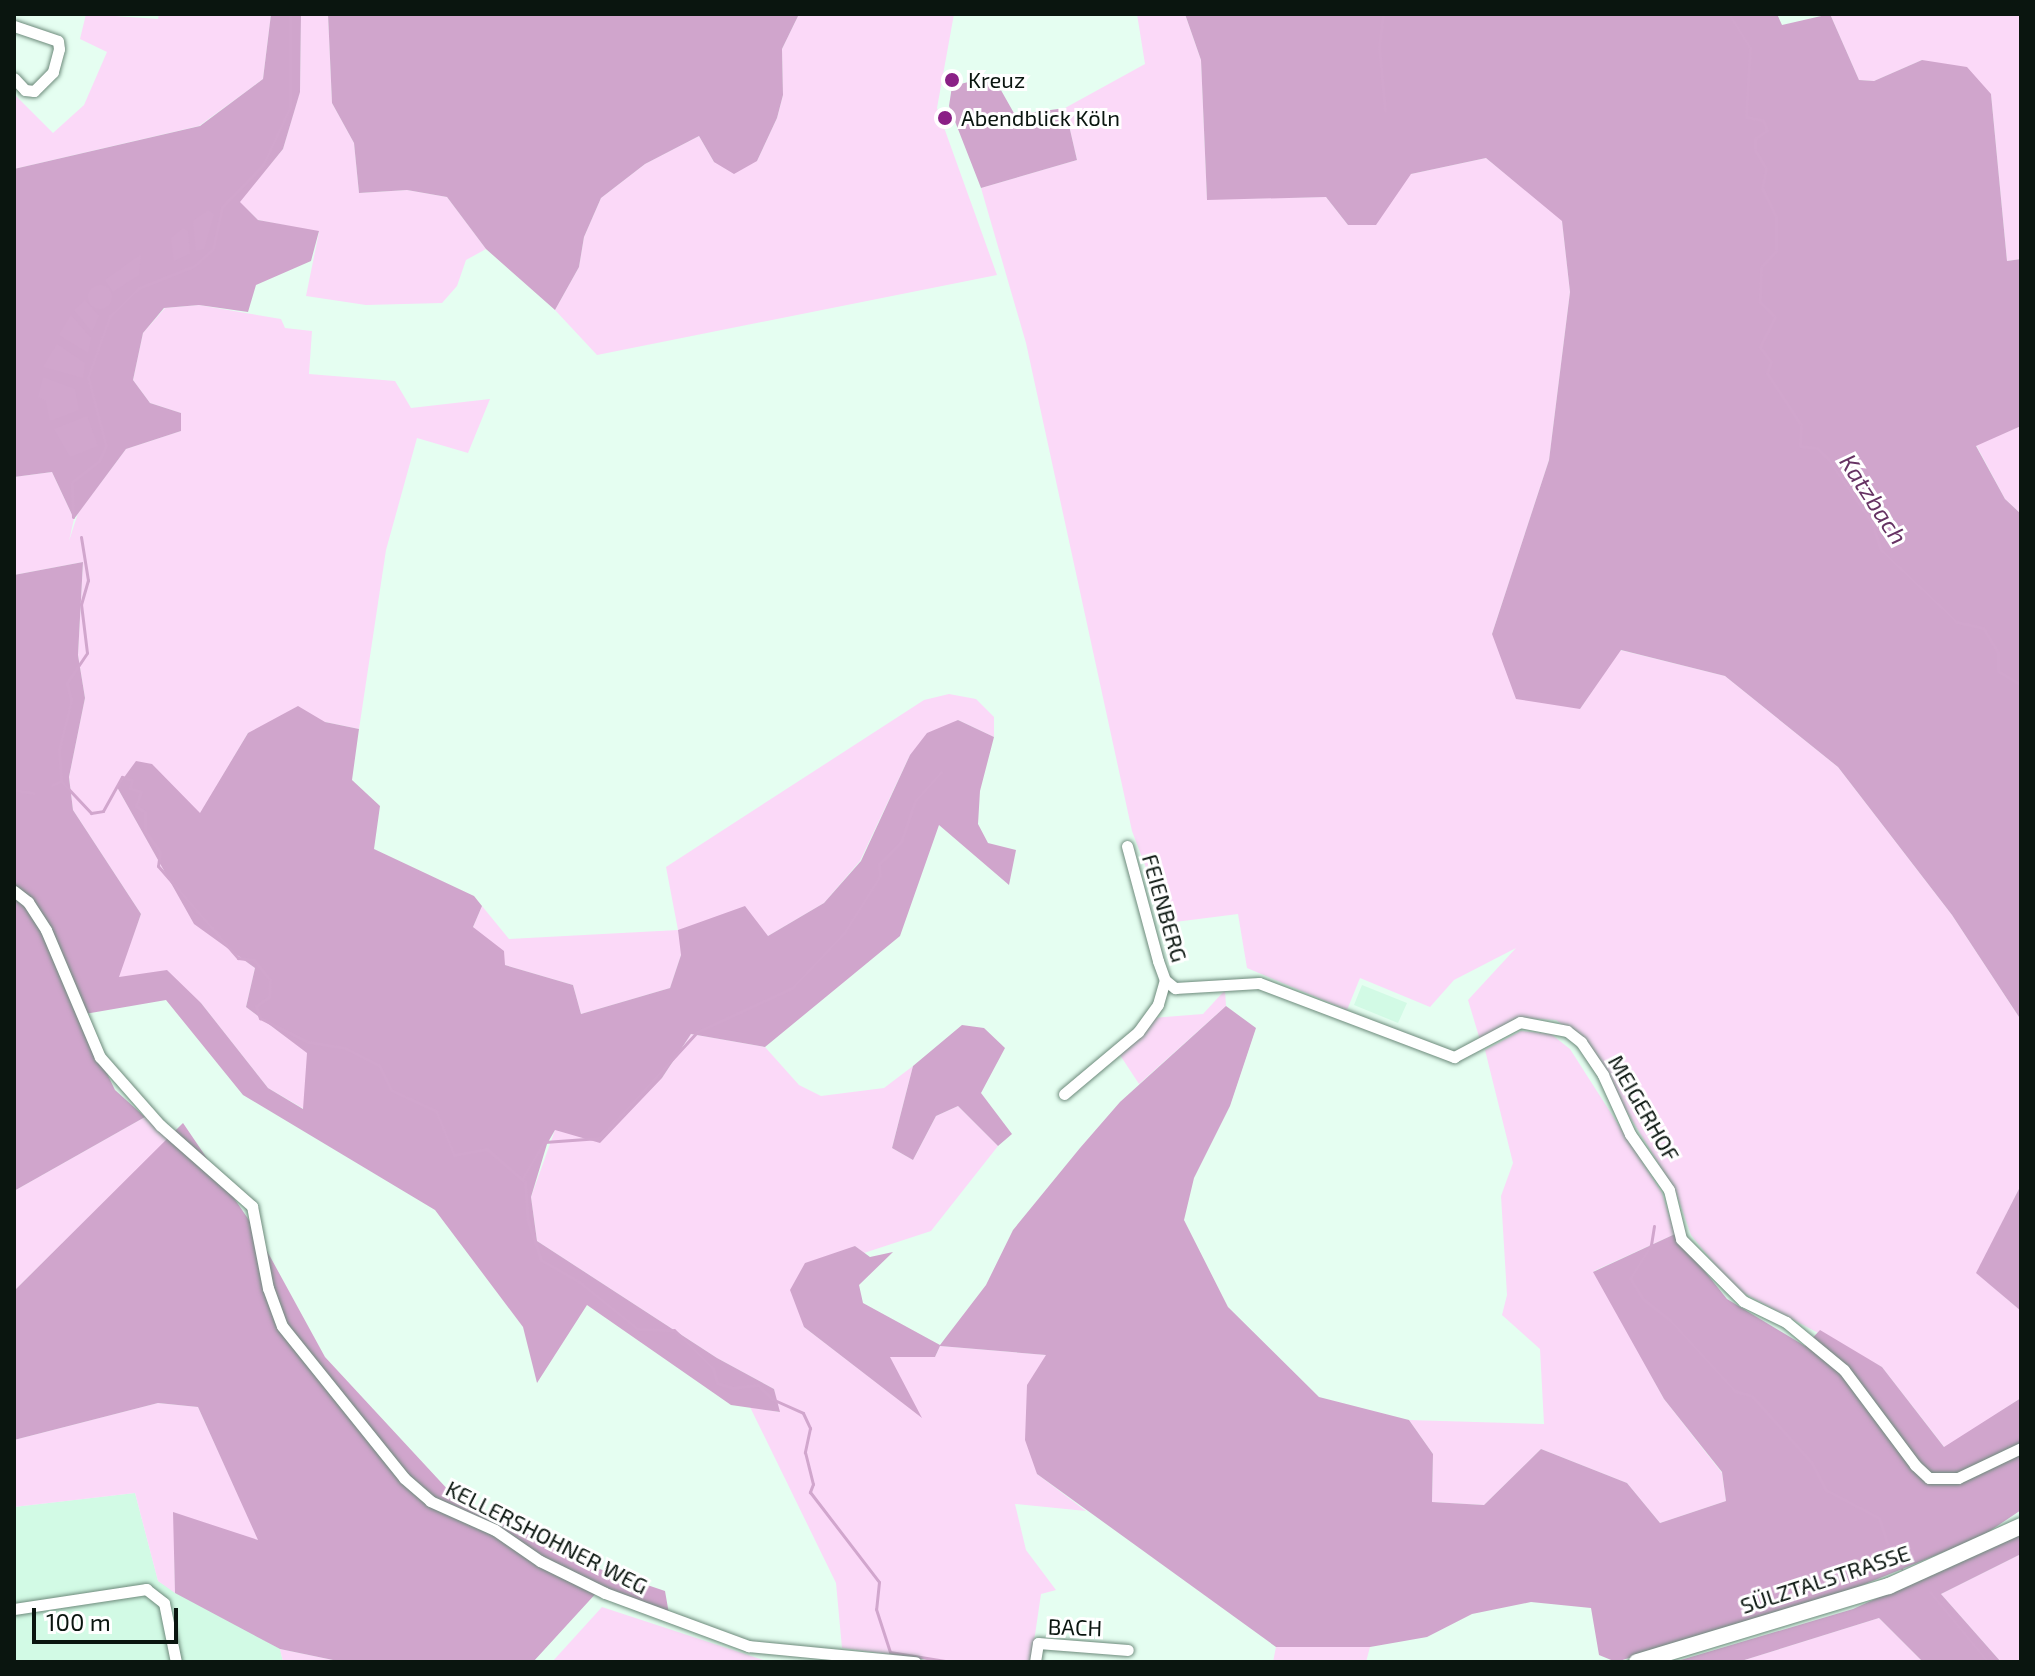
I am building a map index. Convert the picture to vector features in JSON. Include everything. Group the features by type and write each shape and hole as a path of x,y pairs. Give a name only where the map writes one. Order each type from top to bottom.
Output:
{"main road":[{"name":"SÜLZTALSTRASSE","path":"1637,1662 1889,1586 2021,1526"}],"street":[{"path":"14,26 58,41 59,49 53,72 34,91 25,90 14,78"},
{"name":"FEIENBERG","path":"1064,1094 1138,1032 1158,1004 1165,980 1127,846"},
{"name":"KELLERSHOHNER WEG","path":"14,891 28,902 46,930 100,1057 160,1125 252,1206 268,1288 282,1326 404,1478 430,1501 495,1530 540,1561 605,1593 748,1646 915,1662"},
{"name":"FEIENBERG","path":"1165,980 1175,988 1259,983"},
{"name":"MEIGERHOF","path":"1259,983 1454,1057 1520,1022 1567,1031 1581,1042 1603,1075 1630,1134 1669,1190 1681,1239 1743,1301 1786,1322 1844,1370 1915,1465 1929,1478 1958,1478 2021,1448"},
{"path":"14,1609 146,1589 164,1603 176,1662"},
{"name":"BACH","path":"1035,1662 1038,1643 1128,1650"}],"shaded area":[{"path":"86,14 158,19 159,14 271,14 263,79 199,126 14,169 14,94 53,133 84,105 107,52 80,39"},
{"path":"271,14 301,14 300,92 283,149 240,202 258,220 319,231 311,261 256,285 248,312 199,305 164,308 143,333 133,380 150,403 181,413 181,431 126,449 74,519 52,472 14,477 14,169 200,126 263,79"},
{"path":"301,14 328,14 332,103 354,143 359,193 407,190 447,197 486,249 466,260 457,286 442,303 366,305 306,296 319,232 258,220 239,202 283,149 300,91"},
{"path":"328,14 799,14 782,49 783,95 777,118 757,161 734,174 714,162 699,136 645,164 601,198 584,237 579,267 555,310 486,249 447,197 407,190 359,193 354,143 332,103"},
{"path":"799,14 954,14 937,108 997,275 597,355 555,310 579,267 584,237 601,198 645,164 699,136 714,162 757,161 777,118 783,95 782,49"},
{"path":"1137,14 1185,14 1201,60 1207,199 1326,197 1348,225 1411,174 1486,158 1562,220 1570,292 1549,460 1492,634 1580,709 1620,650 1725,676 1838,767 1952,915 2021,1020 2021,1185 1977,1273 2021,1311 2021,1398 1945,1448 1882,1367 1734,1288 1691,1235 1676,1192 1583,1040 1556,1020 1517,1018 1480,1040 1468,1000 1516,948 1454,980 1430,1007 1360,978 1347,1010 1247,968 1238,914 1167,923 1132,831 1026,343 981,188 1077,160 1065,108 1145,64"},
{"path":"1185,14 1777,14 1782,25 1830,14 1859,80 1874,81 1922,60 1967,67 1991,94 2007,261 2021,259 2021,426 1976,446 2005,499 2021,514 2021,1020 1952,915 1838,767 1725,676 1621,650 1580,709 1516,699 1492,634 1549,460 1570,292 1562,221 1486,158 1411,174 1376,225 1348,225 1326,197 1207,200 1201,60"},
{"path":"1830,14 2021,14 2021,259 2007,261 1991,94 1922,60 1874,81 1859,80"},
{"path":"993,76 1015,115 1065,108 1077,160 981,188 949,106 952,86"},
{"path":"208,210 214,214 204,249 196,251 193,221"},
{"path":"183,228 188,231 190,254 174,261 171,238"},
{"path":"141,254 139,275 113,292 105,280"},
{"path":"100,285 108,289 112,297 108,305 100,309 92,305 88,297 92,289"},
{"path":"85,300 99,316 92,332 74,310"},
{"path":"199,305 281,319 285,328 312,331 309,374 395,381 411,408 490,399 468,453 417,438 386,550 359,729 325,722 248,733 200,814 117,787 194,923 255,968 246,1007 308,1053 304,1109 268,1088 201,1003 118,977 141,914 73,810 69,777 85,698 78,655 83,562 14,575 14,477 52,472 74,519 69,541 78,513 126,449 181,431 181,413 150,403 133,380 143,333 165,308"},
{"path":"71,315 91,338 88,353 59,335"},
{"path":"57,344 85,363 83,378 43,367"},
{"path":"43,377 75,389 79,410 50,421 46,401 38,397"},
{"path":"87,416 98,446 70,457 54,429"},
{"path":"2021,426 2021,514 2005,499 1976,445"},
{"path":"83,562 78,655 85,698 69,777 73,810 141,914 119,977 167,970 201,1003 268,1088 303,1109 307,1053 246,1007 255,968 194,924 117,787 136,761 152,764 200,813 248,733 298,706 325,722 359,729 352,780 380,806 374,849 474,896 482,906 473,927 504,951 505,965 573,985 581,1014 670,988 681,955 678,930 745,906 768,936 824,903 861,861 910,755 927,733 958,720 994,737 980,791 978,824 988,843 1016,850 1009,885 939,825 900,936 765,1047 691,1034 662,1078 600,1143 555,1130 547,1144 531,1197 537,1241 717,1358 774,1389 780,1412 731,1405 587,1305 537,1383 523,1327 435,1210 243,1095 166,1000 79,1015 115,1090 145,1117 14,1191 14,575"},
{"path":"949,694 976,699 994,717 994,737 958,720 910,755 860,861 824,903 768,936 681,955 670,988 581,1014 573,985 505,965 473,927 482,906 509,939 678,930 666,867 924,700"},
{"path":"1362,985 1407,1003 1398,1023 1354,1005"},
{"path":"1225,990 1226,1006 1139,1084 1120,1055 1152,1018 1203,1014"},
{"path":"1226,1006 1256,1028 1230,1106 1194,1178 1184,1220 1228,1307 1319,1397 1409,1420 1433,1454 1432,1502 1484,1505 1541,1449 1627,1483 1660,1523 1726,1501 1722,1472 1664,1399 1593,1272 1675,1234 1727,1299 1805,1346 1820,1330 1882,1367 1944,1447 2021,1398 2021,1510 1981,1537 1848,1591 1616,1662 1599,1655 1591,1608 1531,1602 1472,1614 1427,1637 1370,1647 1276,1647 1037,1474 1025,1440 1027,1385 1046,1355 940,1346 935,1357 890,1357 922,1418 804,1327 790,1290 805,1263 855,1246 870,1257 893,1252 859,1285 863,1303 940,1345 986,1285 1013,1230 1080,1148 1120,1102"},
{"path":"962,1025 984,1028 1005,1048 981,1093 1012,1134 998,1146 958,1106 936,1116 913,1160 892,1148 913,1066"},
{"path":"1521,1031 1551,1034 1570,1049 1662,1193 1675,1234 1594,1271 1664,1399 1722,1473 1726,1501 1660,1523 1627,1483 1541,1449 1484,1505 1432,1502 1433,1454 1409,1420 1544,1424 1540,1349 1502,1315 1507,1295 1501,1196 1513,1163 1485,1050"},
{"path":"691,1034 765,1047 799,1085 821,1096 884,1088 913,1066 892,1148 913,1160 936,1116 958,1106 998,1146 931,1231 864,1253 855,1246 804,1327 920,1416 889,1356 935,1357 940,1346 1047,1355 1037,1474 1086,1511 1015,1504 1026,1550 1056,1590 1041,1594 1031,1662 946,1662 842,1648 836,1583 750,1407 779,1412 774,1389 717,1358 537,1241 531,1197 555,1130 662,1078"},
{"path":"145,1117 169,1138 14,1291 14,1191"},
{"path":"183,1123 255,1229 325,1357 451,1493 585,1564 665,1591 669,1614 599,1590 533,1662 333,1660 280,1649 175,1593 173,1512 258,1540 198,1407 158,1403 14,1440 14,1291"},
{"path":"2021,1185 2021,1311 1976,1273"},
{"path":"158,1403 198,1407 259,1541 174,1513 175,1593 158,1581 135,1493 14,1507 14,1440"},
{"path":"135,1493 158,1581 280,1649 283,1662 14,1662 14,1507"},
{"path":"2021,1533 2021,1554 1941,1594 2001,1662 1923,1662 1879,1618 1738,1662 1674,1662 1853,1609"},
{"path":"2021,1554 2021,1662 2001,1662 1941,1594"},
{"path":"602,1607 769,1662 552,1662"},
{"path":"1879,1618 1923,1662 1738,1662"},
{"path":"1276,1647 1370,1647 1366,1662 1273,1662"},
{"path":"280,1649 333,1660 389,1662 283,1662"}],"waterway":[{"path":"73,517 72,482 99,461 106,446 88,377 110,316 139,288 194,266 213,249 222,207 263,165 290,107 290,14"},
{"path":"1383,14 1379,46 1385,111"},
{"name":"Katzbach","path":"1729,14 1750,48 1746,117 1763,120 1767,130 1755,139 1755,150 1766,168 1762,188 1776,217 1776,251 1761,267 1760,302 1775,317 1760,347 1771,362 1767,373 1801,425 1800,446 1817,448 1828,459 1872,523 1881,550 1957,622 1983,628 1998,652 1998,671 2021,685"},
{"path":"81,537 88,580 81,604 87,653 67,683 71,701 59,750 61,781 91,813 103,811 122,777 132,780 130,788 141,792 136,806 145,812 145,831 160,852 158,866 238,958 254,960 270,980 269,997 256,1006 260,1018 308,1042 345,1048 379,1065 391,1090 436,1111 454,1155 487,1149 525,1182 528,1221 541,1260 578,1281 638,1329 674,1330 713,1368 717,1383 733,1388 758,1385 772,1399 803,1413 810,1428 805,1452 813,1484 810,1492 879,1582 876,1609 890,1652 951,1662"},
{"path":"522,1179 544,1142 600,1138 697,1032 792,988 844,933 880,876 879,864 901,842 915,801 941,772"},
{"path":"52,785 61,781"},
{"path":"14,790 34,793"},
{"path":"1654,1226 1651,1245 1630,1278 1643,1299 1669,1319 1735,1391 1752,1396 1812,1463 1826,1490 1879,1518 1893,1561 1901,1568"},
{"path":"1930,1592 1988,1662"}],"place":[{"name":"Kreuz","path":"952,80"},
{"name":"Abendblick Köln","path":"945,118"}]}
